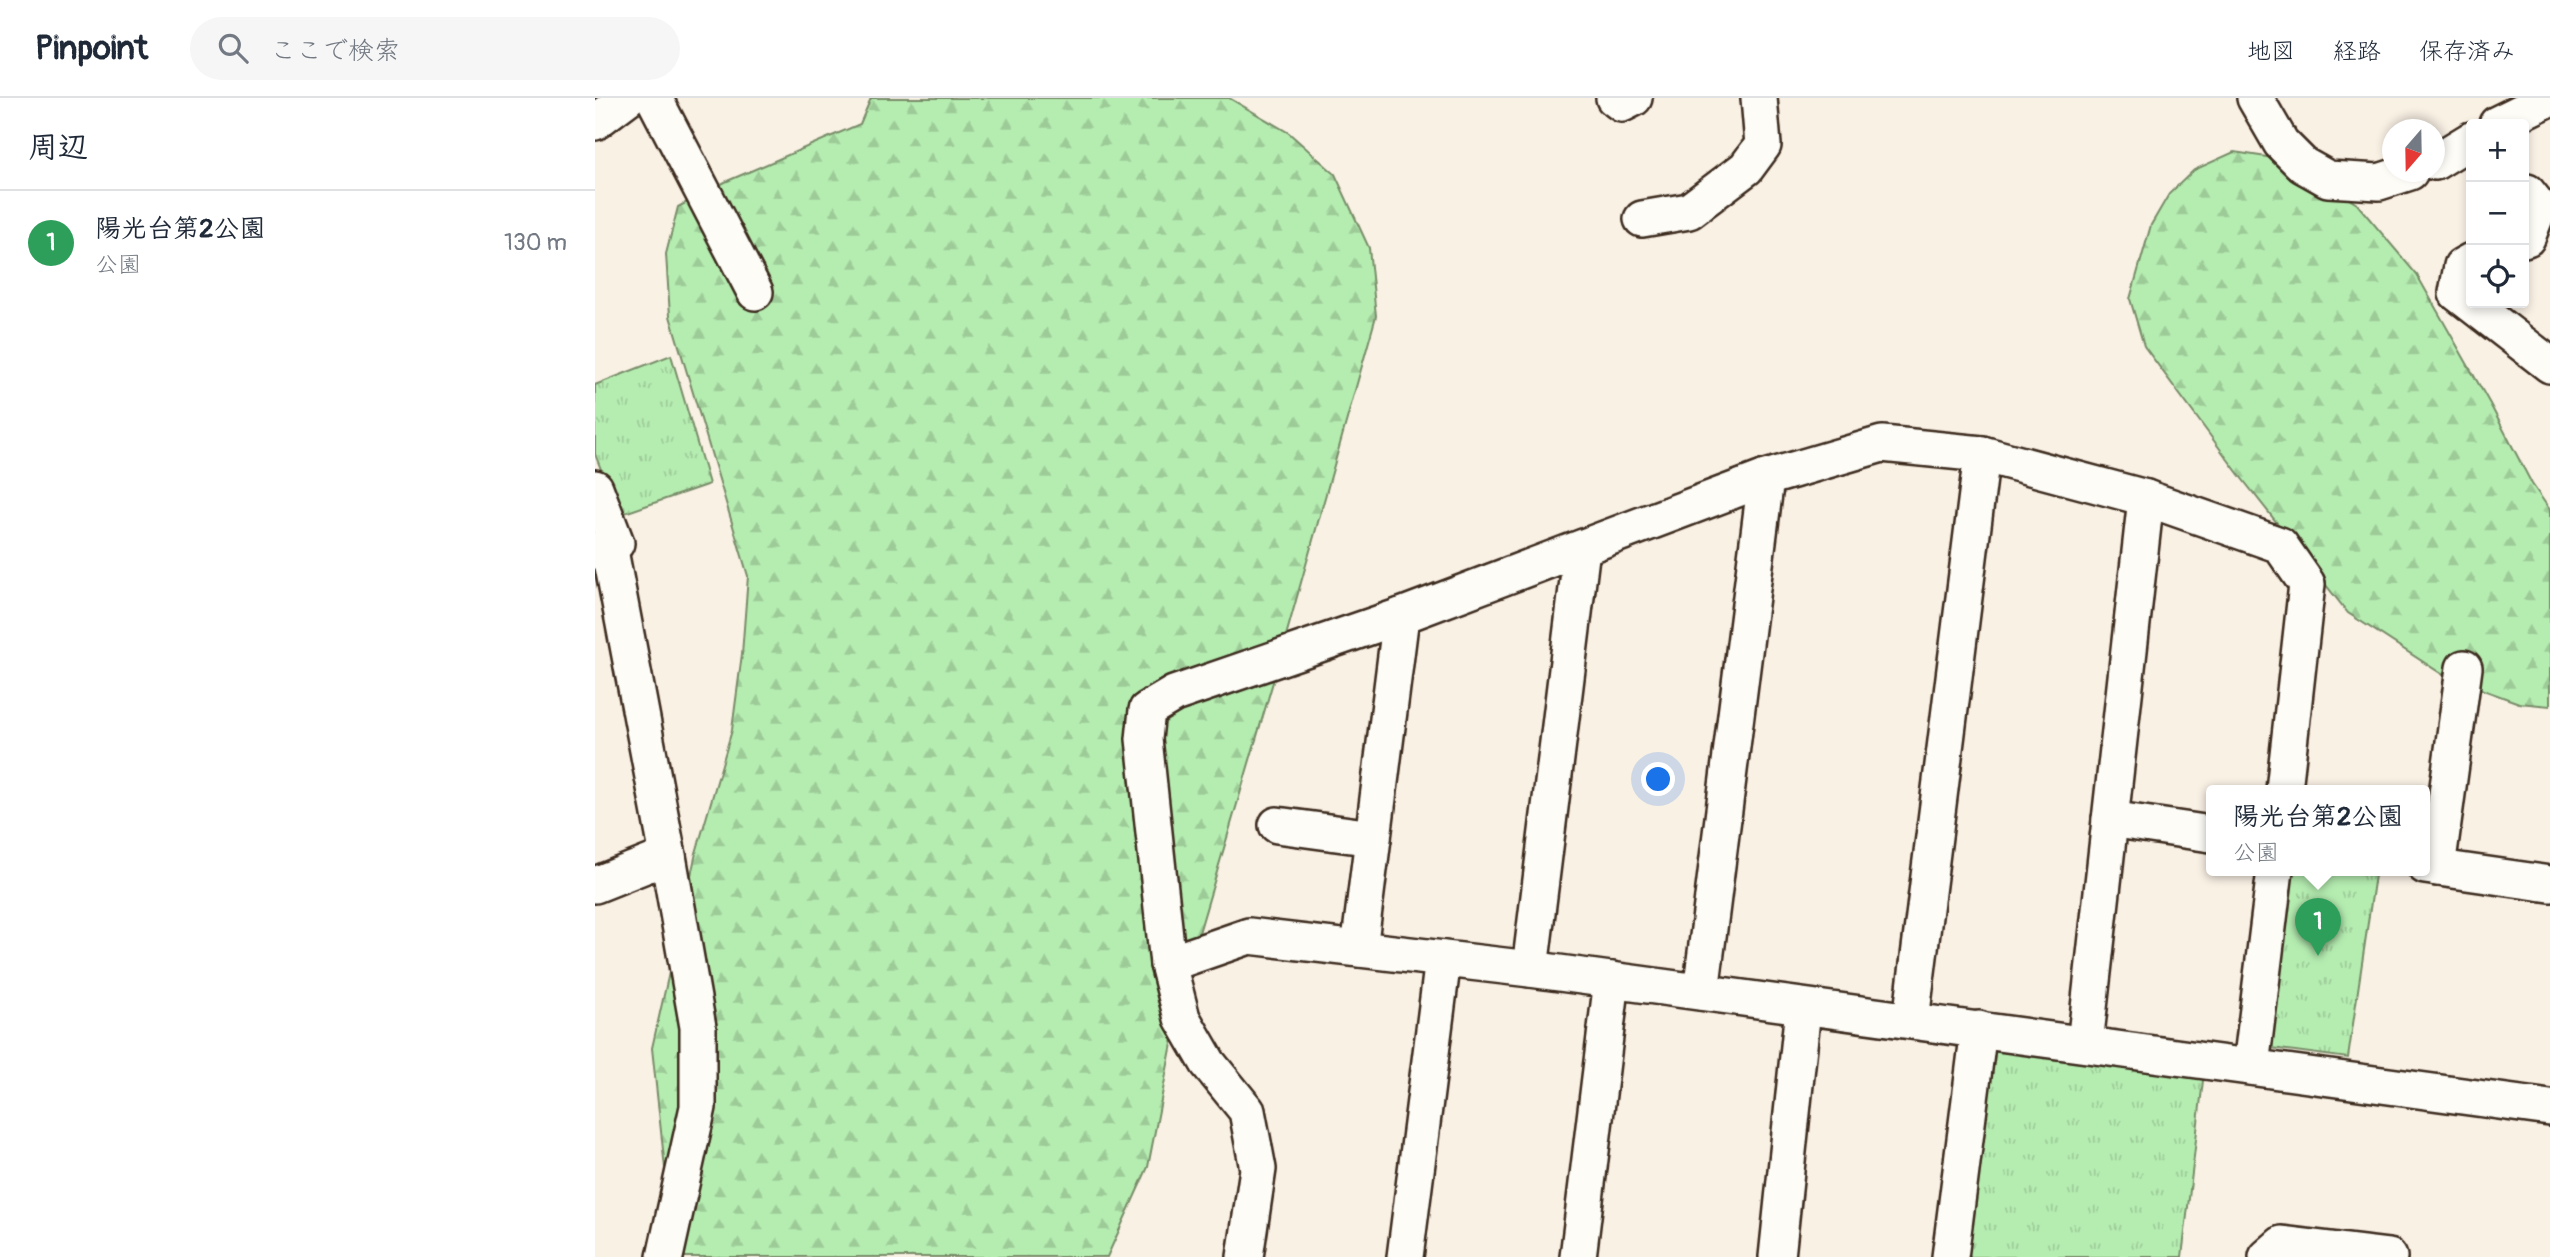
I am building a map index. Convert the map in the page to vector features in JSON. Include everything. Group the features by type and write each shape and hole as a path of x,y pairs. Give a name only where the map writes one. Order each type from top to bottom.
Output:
{"street":[{"path":"595,122 627,98"},
{"path":"653,98 755,292"},
{"path":"1614,98 1622,104 1633,98"},
{"path":"1642,219 1689,211 1746,168 1763,145 1759,98"},
{"path":"2255,98 2281,143 2303,165 2329,179 2382,181"},
{"path":"2507,119 2550,98"},
{"path":"2445,156 2466,143"},
{"path":"2445,167 2466,173"},
{"path":"2529,195 2539,208 2529,233"},
{"path":"2466,264 2462,266 2457,293 2466,300"},
{"path":"2476,308 2550,365"},
{"path":"1245,1257 1258,1169 1247,1111 1208,1063 1182,1018 1168,964 1144,739 1147,710 1174,694 1401,616 1766,478 1882,444 1982,454 2146,498 2280,544 2307,584 2285,785"},
{"path":"1911,1020 1982,454"},
{"path":"1701,992 1766,478"},
{"path":"595,488 616,542 602,548 669,856 698,1027 698,1107 665,1257"},
{"path":"2085,1044 2146,498"},
{"path":"1530,969 1582,548"},
{"path":"1359,949 1401,616"},
{"path":"2464,668 2431,867 2550,884"},
{"path":"2110,819 2206,833"},
{"path":"1277,825 1373,838"},
{"path":"595,885 669,856"},
{"path":"2251,1066 2274,876"},
{"path":"1168,964 1249,936 1530,969 2550,1108"},
{"path":"1405,1257 1443,959"},
{"path":"1578,1257 1612,980"},
{"path":"1777,1257 1804,1008"},
{"path":"1950,1257 1979,1029"},
{"path":"2267,1257 2282,1244 2389,1257"}],"green space":[{"path":"871,98 1229,98 1289,133 1335,174 1369,248 1376,316 1273,682 1183,987 1148,1167 1107,1257 685,1257 669,1205 652,1048 696,853 732,730 748,576 670,316 666,254 678,207 725,182 860,124"},
{"path":"2234,152 2286,160 2357,204 2417,275 2532,484 2550,510 2550,706 2519,703 2445,676 2348,613 2240,476 2144,346 2130,299 2151,225 2169,194 2194,170"},
{"path":"671,355 709,484 619,515 595,454 595,385"},
{"path":"2288,876 2375,876 2348,1058 2272,1048 2263,1033 2282,880"},
{"path":"1992,1044 2204,1072 2182,1257 1962,1257"}],"place":[{"name":"陽光台第2公園","path":"2318,956"}]}
